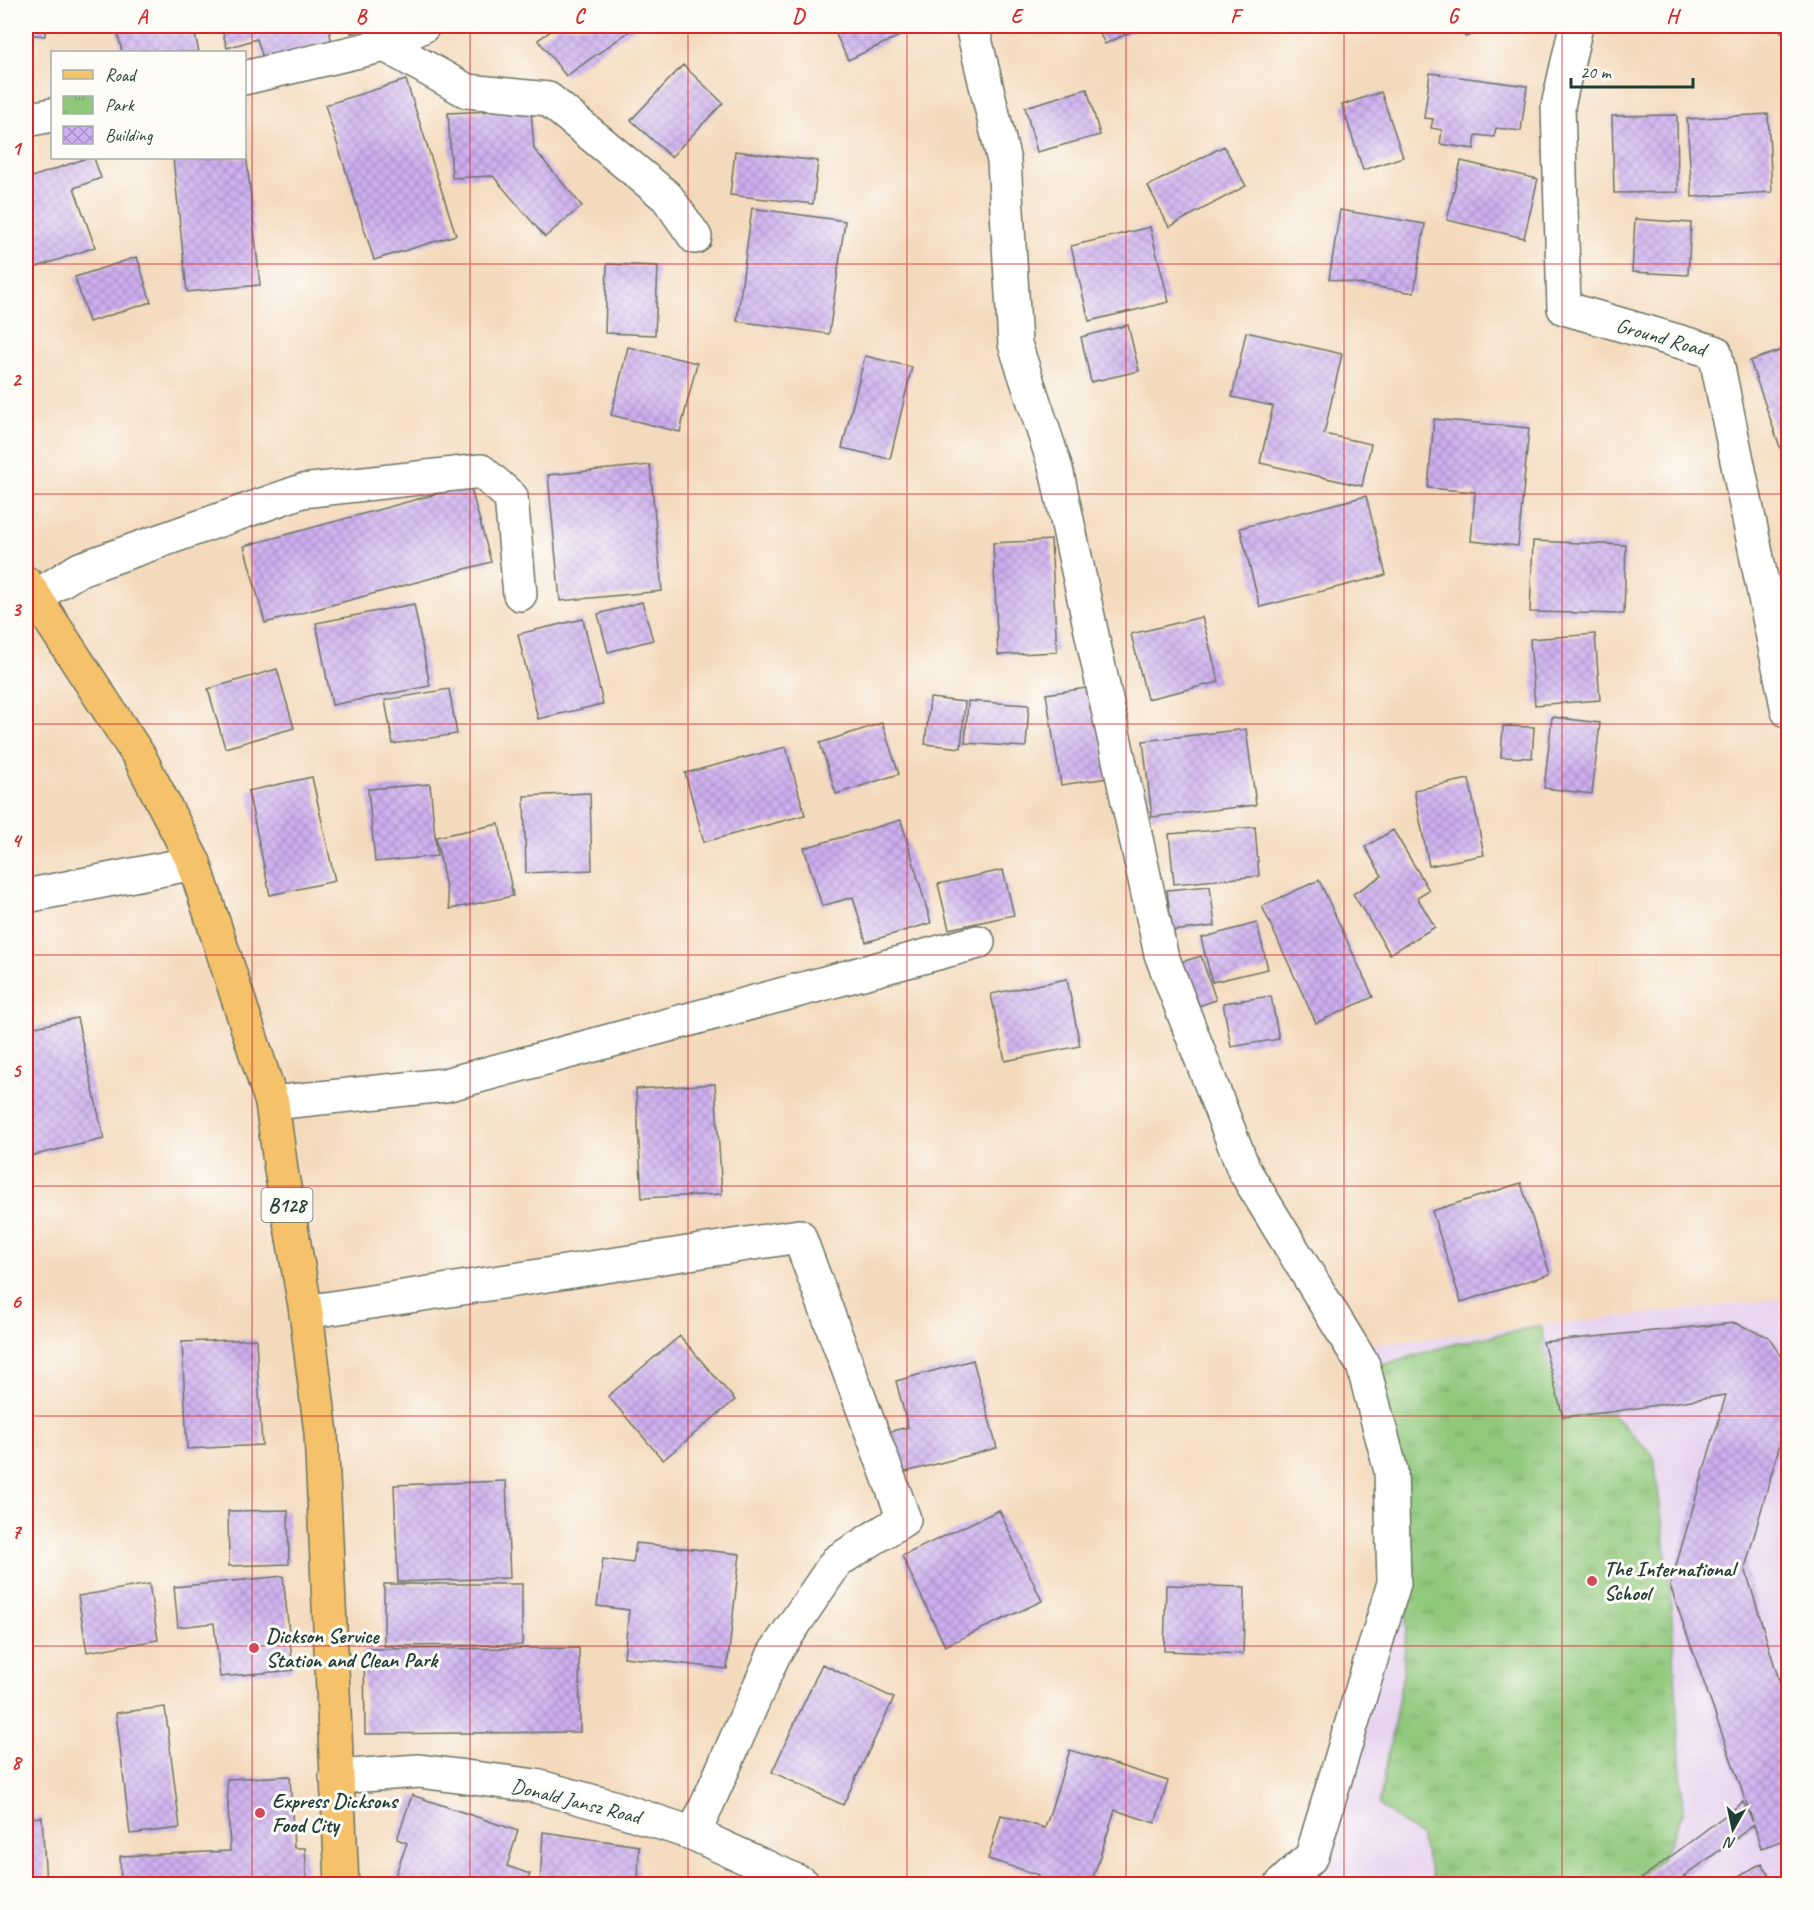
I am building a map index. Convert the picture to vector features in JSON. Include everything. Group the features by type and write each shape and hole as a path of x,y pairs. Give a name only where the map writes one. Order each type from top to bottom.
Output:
{"main road":[{"name":"B128","path":"30,590 139,756 194,863 272,1103 281,1170 306,1312 321,1433 342,1884"}],"street":[{"path":"246,78 385,45 423,26"},
{"path":"972,26 1004,161 1015,344 1056,469 1161,954 1244,1170 1364,1365 1391,1471 1394,1583 1312,1856 1282,1884"},
{"name":"Ground Road","path":"1576,26 1558,106 1564,309 1715,352 1788,711"},
{"path":"385,45 467,91 548,99 667,197 695,237"},
{"path":"26,120 51,115"},
{"path":"30,590 81,569 302,491 481,471 511,497 520,594"},
{"path":"26,896 194,863"},
{"path":"272,1103 444,1085 978,942"},
{"path":"306,1312 799,1236 904,1519 837,1561 774,1654 694,1834"},
{"name":"Donald Jansz Road","path":"336,1777 419,1771 536,1786 694,1834 803,1884"}],"shaded area":[{"name":"The International School","path":"1788,1298 1788,1516 1780,1565 1788,1596 1788,1884 1294,1884 1401,1605 1367,1345"}],"green space":[{"path":"1541,1326 1563,1417 1610,1412 1654,1457 1670,1586 1683,1812 1662,1858 1630,1884 1435,1884 1420,1836 1379,1805 1403,1674 1409,1584 1378,1366 1457,1343"}],"building":[{"path":"26,26 46,26 45,36 26,34"},
{"path":"116,26 193,26 199,51 122,51"},
{"path":"221,26 328,26 332,42 264,61 257,39 227,48"},
{"path":"349,26 377,26 351,33"},
{"path":"558,26 637,26 566,76 538,40"},
{"path":"832,26 921,26 848,60"},
{"path":"1096,26 1144,26 1105,44"},
{"path":"1462,26 1498,26 1465,37"},
{"path":"1781,26 1788,26 1788,32 1781,32"},
{"path":"683,65 723,103 671,157 631,120"},
{"path":"1430,73 1527,86 1521,131 1496,128 1494,137 1476,135 1474,149 1440,144 1442,130 1431,128 1433,119 1424,118"},
{"path":"406,80 456,235 374,260 325,105"},
{"path":"1087,89 1100,135 1037,152 1025,107"},
{"path":"1381,92 1403,157 1363,170 1342,105"},
{"path":"531,109 534,149 582,206 545,237 493,176 452,178 448,113"},
{"path":"1768,114 1772,192 1692,197 1687,119"},
{"path":"1677,115 1678,192 1614,193 1612,116"},
{"path":"1224,146 1246,186 1169,227 1148,186"},
{"path":"735,151 818,161 813,204 730,195"},
{"path":"246,152 260,285 187,292 173,159 246,159"},
{"path":"84,159 94,159 101,178 74,188 95,247 26,271 26,179"},
{"path":"1461,161 1538,179 1524,238 1447,220"},
{"path":"752,208 845,221 829,334 737,321"},
{"path":"1340,210 1425,224 1414,293 1329,279"},
{"path":"1635,219 1691,223 1688,275 1632,272"},
{"path":"1150,227 1169,302 1089,321 1071,246"},
{"path":"137,257 151,302 89,322 75,277"},
{"path":"1788,260 1788,290 1779,263"},
{"path":"607,264 658,266 655,335 605,333"},
{"path":"1128,325 1139,371 1091,382 1081,337"},
{"path":"1246,332 1342,354 1324,434 1371,444 1362,486 1260,463 1273,406 1232,397"},
{"path":"628,347 697,363 680,432 611,415"},
{"path":"1788,348 1788,470 1750,361"},
{"path":"865,356 912,367 890,459 842,448"},
{"path":"1434,419 1529,428 1518,546 1471,541 1475,492 1428,488"},
{"path":"650,465 662,591 560,601 548,475"},
{"path":"470,485 491,562 265,623 244,546"},
{"path":"1366,496 1386,575 1260,607 1240,528"},
{"path":"1051,540 1057,652 998,655 993,543"},
{"path":"1533,541 1626,545 1624,614 1530,612"},
{"path":"642,602 653,640 608,652 598,614"},
{"path":"414,604 430,686 332,705 316,623"},
{"path":"1202,617 1219,682 1147,699 1131,634"},
{"path":"583,619 603,704 538,719 518,634"},
{"path":"1595,634 1600,700 1535,705 1530,639"},
{"path":"277,669 294,728 225,748 208,689"},
{"path":"1093,687 1108,778 1061,785 1046,694"},
{"path":"449,689 457,734 393,744 385,700"},
{"path":"930,698 965,702 961,748 925,744"},
{"path":"968,701 1029,705 1026,747 965,743"},
{"path":"1552,717 1600,723 1592,794 1544,788"},
{"path":"882,723 899,774 836,794 820,743"},
{"path":"1503,726 1534,727 1532,758 1501,757"},
{"path":"1246,729 1256,805 1152,817 1143,741"},
{"path":"786,747 805,815 704,842 685,773"},
{"path":"312,777 335,881 270,895 248,791"},
{"path":"1469,779 1484,855 1429,866 1414,790"},
{"path":"430,784 437,856 375,862 368,789"},
{"path":"590,793 592,870 526,873 524,796"},
{"path":"901,820 931,923 866,942 853,897 822,906 804,848"},
{"path":"499,824 513,896 450,909 436,837"},
{"path":"1255,827 1259,876 1174,884 1169,834"},
{"path":"1393,830 1429,890 1417,897 1435,927 1390,954 1353,894 1382,876 1365,847"},
{"path":"1003,870 1014,915 949,929 938,884"},
{"path":"1319,880 1373,997 1316,1023 1262,906"},
{"path":"1210,886 1215,926 1172,931 1167,890"},
{"path":"1257,923 1268,969 1212,982 1201,938"},
{"path":"1201,956 1216,1000 1193,1008 1178,963"},
{"path":"1067,979 1080,1046 1005,1061 991,994"},
{"path":"1271,996 1279,1039 1231,1047 1223,1003"},
{"path":"77,1018 104,1139 26,1157 26,1029"},
{"path":"715,1084 722,1194 642,1198 636,1089"},
{"path":"1521,1183 1550,1274 1461,1302 1432,1211"},
{"path":"1735,1323 1769,1337 1788,1368 1788,1415 1745,1568 1788,1710 1788,1839 1761,1848 1754,1825 1674,1884 1646,1884 1641,1879 1743,1802 1753,1822 1670,1586 1726,1395 1563,1417 1543,1342"},
{"path":"680,1336 735,1400 663,1460 608,1396"},
{"path":"256,1339 262,1445 187,1449 182,1342"},
{"path":"973,1360 997,1448 898,1474 887,1432 908,1427 896,1381"},
{"path":"506,1481 510,1578 398,1582 394,1485"},
{"path":"288,1510 289,1564 229,1566 228,1511"},
{"path":"999,1510 1042,1601 945,1646 902,1556"},
{"path":"636,1543 740,1554 727,1669 624,1657 629,1610 597,1606 603,1559 633,1563"},
{"name":"Dickson Service Station and Clean Park","path":"283,1576 293,1670 220,1677 214,1623 178,1627 174,1587"},
{"path":"149,1584 158,1640 87,1652 78,1596"},
{"path":"384,1584 522,1584 522,1645 384,1646"},
{"path":"1166,1585 1245,1587 1243,1654 1164,1651"},
{"path":"579,1648 580,1732 365,1734 364,1649"},
{"path":"822,1664 894,1698 843,1805 772,1772"},
{"path":"165,1707 180,1828 130,1834 116,1713"},
{"path":"1070,1750 1168,1781 1155,1823 1115,1810 1091,1884 1035,1884 1039,1875 988,1859 1001,1815 1045,1828"},
{"name":"Express Dicksons Food City","path":"290,1776 294,1848 305,1848 307,1884 121,1884 120,1856 230,1851 227,1779"},
{"path":"412,1795 518,1831 507,1866 530,1874 527,1884 392,1884 407,1843 397,1839"},
{"path":"42,1817 46,1884 26,1884 26,1818"},
{"path":"543,1832 639,1846 638,1884 540,1884"},
{"path":"1762,1863 1775,1884 1724,1884"},
{"path":"753,1876 773,1884 749,1884"}],"place":[{"name":"The International School","path":"1592,1581"},
{"name":"Dickson Service Station and Clean Park","path":"254,1648"},
{"name":"Express Dicksons Food City","path":"260,1813"}]}
